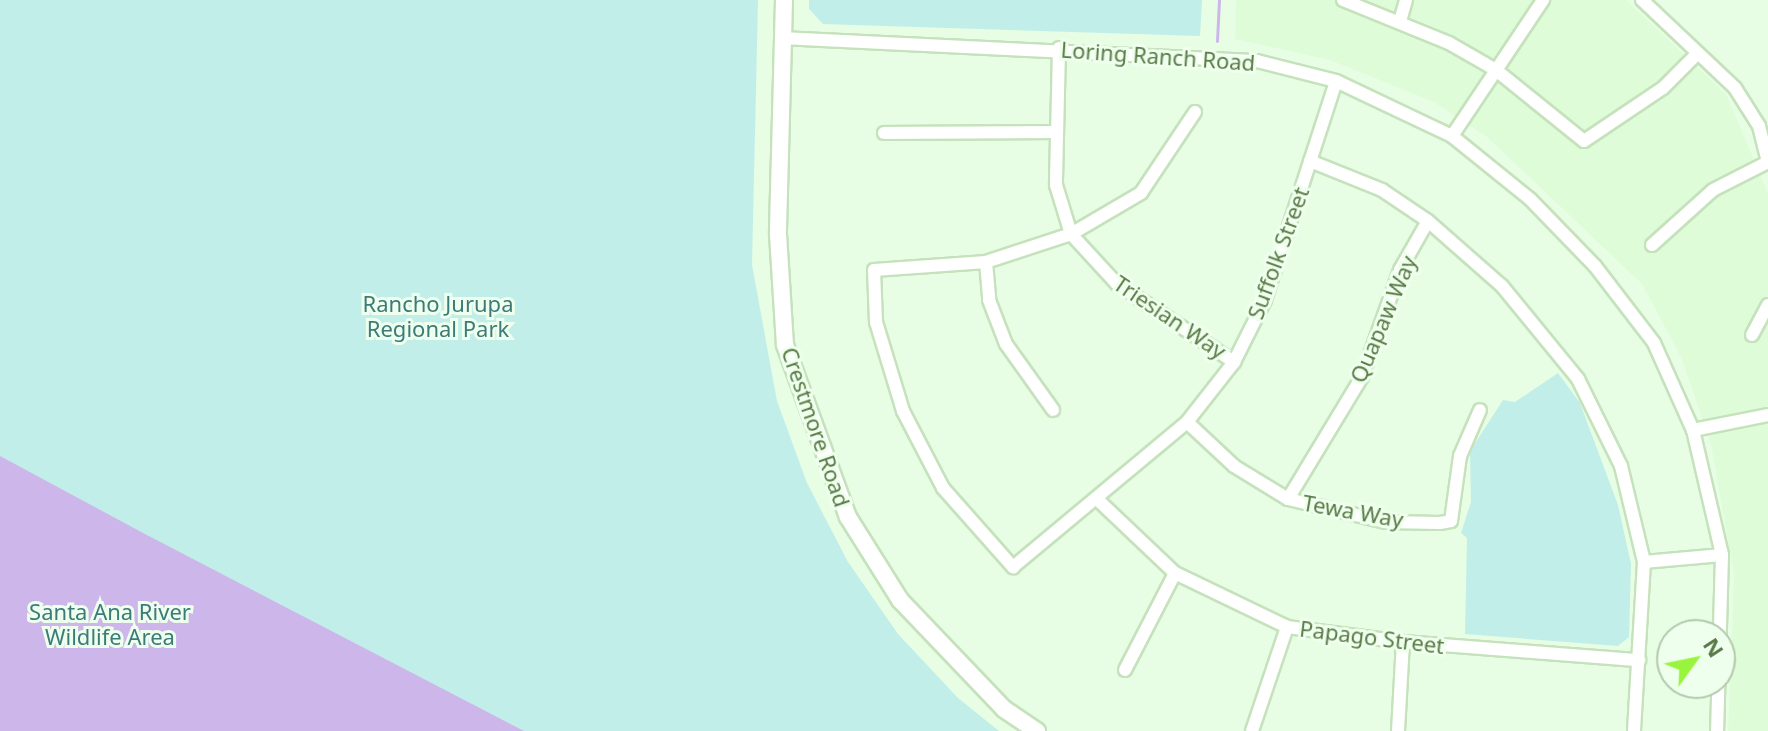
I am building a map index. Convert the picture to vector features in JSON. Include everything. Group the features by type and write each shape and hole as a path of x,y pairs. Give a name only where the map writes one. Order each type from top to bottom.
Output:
{"street":[{"name":"Crestmore Road","path":"784,0 778,234 785,345 848,517 900,600 1004,709 1037,731"},
{"path":"1343,0 1400,21 1496,70 1584,141 1663,88 1698,53"},
{"path":"1400,21 1406,0"},
{"path":"1452,136 1543,0"},
{"path":"1642,0 1743,100 1759,126 1768,162 1713,190 1652,245"},
{"name":"Loring Ranch Road","path":"782,38 1059,48 1257,61 1336,81 1452,136 1530,199 1595,266 1654,343 1693,430 1722,555 1717,731"},
{"name":"Triesian Way","path":"1059,48 1056,185 1071,234 1117,284 1234,362"},
{"name":"Suffolk Street","path":"986,262 874,270 876,322 903,411 943,488 1013,567 1098,500 1187,422 1234,362 1265,300 1336,81"},
{"path":"1053,410 1006,344 989,300 986,262 1071,234 1141,193 1195,112"},
{"path":"884,133 1055,132"},
{"path":"1310,161 1382,190 1428,221 1502,286 1578,379 1621,466 1644,562 1634,731"},
{"name":"Quapaw Way","path":"1288,499 1362,377 1400,270 1428,221"},
{"path":"1752,335 1768,305"},
{"name":"Tewa Way","path":"1187,422 1234,466 1288,499 1386,522 1451,521 1460,456 1480,410"},
{"path":"1693,430 1768,415"},
{"name":"Papago Street","path":"1098,500 1175,573 1287,627 1403,642 1639,660"},
{"path":"1644,562 1722,555"},
{"path":"1125,670 1175,573"},
{"path":"1252,731 1287,627"},
{"path":"1398,731 1403,642"}],"shaded area":[{"path":"1236,0 1626,0 1726,94 1768,193 1768,731 1728,731 1729,699 1736,699 1736,619 1732,619 1734,575 1711,444 1681,357 1642,284 1487,137 1434,102 1330,60 1235,39"},
{"name":"Santa Ana River Wildlife Area","path":"0,456 145,534 524,731 0,731"}],"green space":[{"name":"Rancho Jurupa Regional Park","path":"0,0 758,0 752,265 777,401 807,483 848,562 898,634 958,698 999,731 0,731"},
{"path":"809,0 1202,0 1200,36 823,24 809,9"},
{"path":"1558,373 1580,403 1618,505 1631,564 1629,637 1618,646 1465,634 1467,538 1461,533 1471,502 1470,451 1503,400 1515,402"}],"waterway":[{"path":"1217,41 1219,0"}]}
